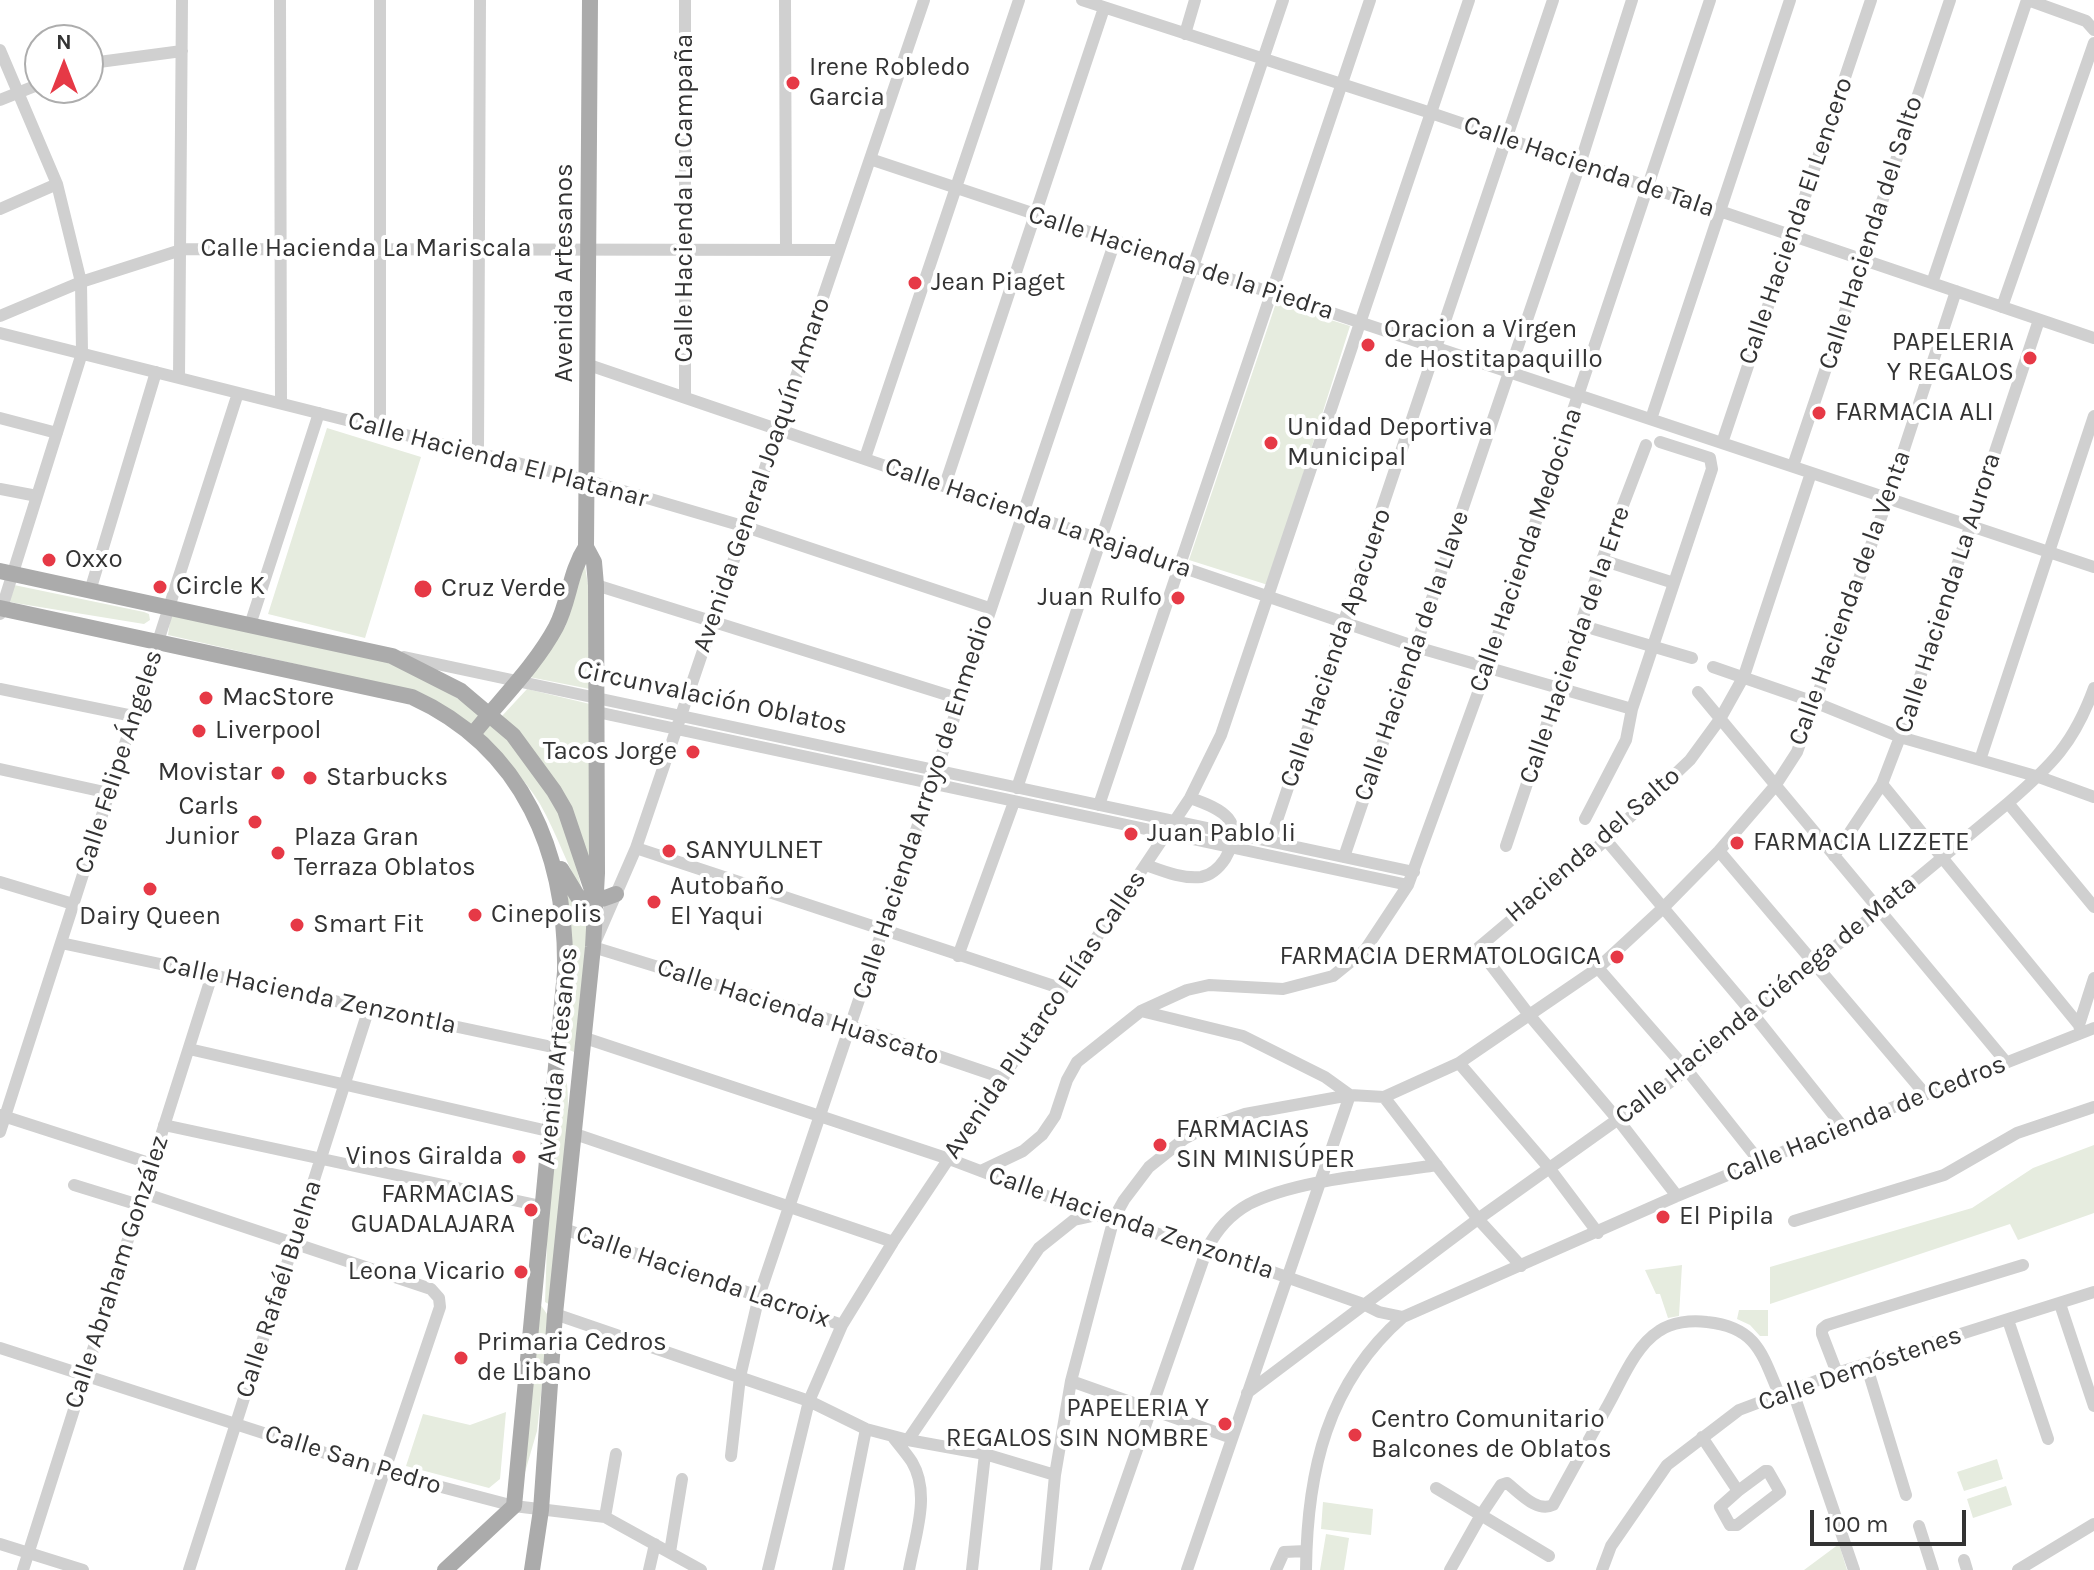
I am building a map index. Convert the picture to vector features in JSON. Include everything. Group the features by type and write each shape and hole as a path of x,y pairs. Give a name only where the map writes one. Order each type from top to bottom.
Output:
{"main road":[{"name":"Avenida Artesanos","path":"514,1506 565,972 566,930 560,887 530,803 504,766 473,734 557,626 575,564 586,547 589,481 590,0"},
{"name":"Avenida Artesanos","path":"532,1570 541,1510 555,1314 593,947 596,585 594,562 586,547"},
{"name":"Circunvalación Oblatos","path":"6,573 392,656"},
{"path":"1,611 412,697 433,706 473,734"},
{"path":"392,656 461,691 513,735 565,810 595,901"},
{"path":"548,847 578,897 595,901 616,894"},
{"path":"557,1048 567,1056 581,1077"},
{"path":"541,1214 546,1246 543,1302 555,1314"},
{"path":"445,1570 514,1506"}],"street":[{"path":"179,378 182,0"},
{"path":"280,0 281,403"},
{"path":"380,0 380,428"},
{"path":"478,453 480,0"},
{"name":"Calle Hacienda La Campaña","path":"685,0 685,397"},
{"path":"785,0 786,250"},
{"name":"Avenida General Joaquín Amaro","path":"593,947 636,848 924,0"},
{"path":"865,458 1019,0"},
{"name":"Calle Hacienda de Tala","path":"1082,0 1431,113 2094,338"},
{"path":"1185,34 1195,0"},
{"path":"1017,788 1283,0"},
{"path":"1099,805 1370,0"},
{"name":"Avenida Plutarco Elías Calles","path":"768,1570 809,1401 842,1325 893,1242 1190,798 1221,735 1469,0"},
{"name":"Calle Hacienda Apacuero","path":"1270,841 1553,0"},
{"name":"Calle Hacienda de la Llave","path":"1344,857 1580,164 1632,0"},
{"name":"Calle Hacienda Medocina","path":"981,1171 1023,1151 1042,1135 1055,1116 1067,1080 1077,1062 1141,1011 1187,990 1209,985 1266,990 1297,987 1323,980 1344,969 1365,950 1408,885 1487,668 1710,0"},
{"path":"1651,419 1790,0"},
{"name":"Calle Hacienda El Lencero","path":"1722,443 1871,0"},
{"name":"Calle Hacienda del Salto","path":"1793,466 1950,0"},
{"path":"1932,283 2028,0 2086,21 2094,30"},
{"path":"945,485 1104,8"},
{"path":"2002,307 2094,43"},
{"path":"0,50 57,184 81,282 82,353 37,496 6,573 1,611"},
{"path":"104,61 182,51"},
{"path":"0,100 24,90"},
{"name":"Calle Hacienda de la Piedra","path":"870,159 2094,567"},
{"path":"0,209 57,184"},
{"name":"Calle Hacienda Arroyo de Enmedio","path":"731,1456 740,1377 759,1296 1115,241"},
{"name":"Calle Hacienda La Mariscala","path":"0,316 81,282 180,250 839,250"},
{"name":"Calle Hacienda de la Venta","path":"1046,1570 1055,1475 1071,1381 1114,1218 1124,1200 1149,1167 1165,1152 1205,1128 1245,1114 1285,1105 1350,1095 1384,1097 1459,1063 1598,968 1719,851 1775,786 1797,752 1888,498 1956,291"},
{"name":"Calle Hacienda La Aurora","path":"1834,856 1882,784 1900,737 2039,320"},
{"name":"Calle Hacienda El Platanar","path":"0,333 589,481 746,527 989,608"},
{"name":"Calle Hacienda La Rajadura","path":"589,365 1101,537 1180,568 1416,647 1632,709"},
{"path":"90,591 156,372"},
{"name":"Calle Felipe Ángeles","path":"0,1132 2,1116 61,943 238,393"},
{"path":"250,625 319,413"},
{"path":"1980,760 2094,416"},
{"path":"0,418 57,433"},
{"path":"1585,819 1626,740 1632,709 1712,463 1710,458 1660,442"},
{"name":"Calle Hacienda de la Erre","path":"1506,846 1602,560 1646,445"},
{"name":"Hacienda del Salto","path":"1530,1016 1478,948 1606,840 1690,760 1720,719 1744,676 1811,473"},
{"path":"0,489 37,496"},
{"path":"1602,560 1674,583"},
{"path":"596,585 960,699"},
{"path":"1580,625 1692,658"},
{"name":"Circunvalación Oblatos","path":"392,656 516,681 675,731 1408,885"},
{"path":"1713,667 1814,702 1900,737 2039,777 2094,797"},
{"name":"Calle Hacienda Ciénega de Mata","path":"1247,1393 1478,1219 1687,1070 2008,803 2039,777 2074,735 2094,688"},
{"path":"0,689 133,716"},
{"path":"1698,692 2006,1062"},
{"name":"Circunvalación Oblatos","path":"596,705 680,716 1414,872"},
{"path":"0,769 109,793"},
{"path":"1882,784 2085,1028"},
{"path":"1146,865 1185,877 1202,877 1214,872 1231,848 1233,826 1219,809 1190,798"},
{"path":"958,956 1014,802"},
{"path":"2008,803 2094,907"},
{"path":"1606,840 1753,1014 1843,1127"},
{"path":"636,848 1063,989"},
{"path":"1719,851 1925,1094"},
{"path":"0,882 73,904"},
{"name":"Calle Hacienda Zenzontla","path":"61,943 557,1048"},
{"name":"Calle Hacienda Huascato","path":"593,947 850,1026 1003,1078"},
{"path":"1598,968 1687,1070 1760,1162"},
{"name":"Calle Abraham González","path":"23,1570 212,975"},
{"path":"2085,1028 2094,978"},
{"name":"Calle Rafaél Buelna","path":"189,1570 369,1008"},
{"path":"1141,1011 1243,1036 1325,1077 1350,1095 1187,1570"},
{"path":"1530,1016 1619,1121 1677,1196"},
{"name":"Calle Hacienda de Cedros","path":"1306,1570 1311,1491 1328,1423 1339,1396 1380,1338 1403,1317 1677,1196 2085,1028"},
{"name":"Calle Hacienda Zenzontla","path":"585,1038 949,1159 1097,1215 1207,1249 1379,1312 1403,1317"},
{"path":"189,1049 548,1131"},
{"path":"1459,1063 1550,1169 1598,1233"},
{"path":"1384,1097 1478,1219 1521,1266"},
{"path":"1794,1221 1944,1175 2017,1133 2094,1107"},
{"path":"2,1116 152,1164"},
{"path":"164,1125 321,1159 541,1214"},
{"path":"575,1134 893,1242"},
{"path":"1095,1570 1207,1249 1219,1229 1247,1205 1287,1191 1437,1165"},
{"path":"74,1185 141,1199 294,1243 431,1289 439,1298 440,1307 351,1570"},
{"path":"908,1440 1039,1248 1074,1220 1097,1215"},
{"name":"Calle Hacienda Lacroix","path":"564,1229 842,1325"},
{"path":"1837,1373 1822,1334 1822,1329 1827,1325 2023,1265"},
{"name":"Calle Demóstenes","path":"1602,1570 1611,1546 1653,1483 1676,1456 1739,1410 1837,1373 2094,1292"},
{"path":"2060,1304 2088,1371 2094,1406"},
{"path":"1379,1312 1380,1338"},
{"path":"555,1314 809,1401 866,1429 985,1454 1055,1475"},
{"path":"2008,1320 2048,1439"},
{"path":"1454,1568 1498,1487 1504,1484 1538,1506 1547,1508 1553,1505 1636,1356 1662,1329 1701,1321 1726,1324 1743,1331 1786,1392 1854,1570"},
{"name":"Calle San Pedro","path":"0,1348 384,1472 514,1506 605,1517 701,1570"},
{"path":"1866,1364 1906,1495"},
{"path":"1071,1381 1232,1438"},
{"path":"838,1570 866,1429"},
{"path":"892,1436 911,1460 920,1482 920,1511 909,1570"},
{"path":"1702,1437 1738,1491"},
{"path":"605,1517 616,1454"},
{"path":"972,1570 985,1454"},
{"path":"1768,1471 1780,1492 1732,1526 1720,1508 1738,1491 1768,1471"},
{"path":"670,1552 682,1479"},
{"path":"1436,1488 1549,1556"},
{"path":"2018,1570 2094,1524"},
{"path":"1919,1526 1933,1570"},
{"path":"0,1544 83,1570"},
{"path":"649,1570 655,1544"},
{"path":"1276,1570 1284,1552 1306,1551"}],"shaded area":[{"name":"Unidad Deportiva Municipal","path":"1276,303 1350,326 1268,585 1189,560"},
{"path":"327,428 421,457 365,638 268,614"},
{"path":"583,555 589,590 590,689 529,677 566,625"},
{"path":"14,585 144,612 149,614 150,620 144,624 15,603 8,601"},
{"path":"171,614 396,662 482,713 474,726 419,692 168,635"},
{"path":"527,689 590,704 592,864 565,803 545,768 502,716"},
{"path":"490,720 518,749 565,821 583,894 534,794 479,734"},
{"path":"566,891 590,907 574,1057 574,1052 563,1047"},
{"path":"562,1067 567,1080 567,1140 552,1306 545,1302 547,1245 544,1229"},
{"path":"2094,1145 2094,1213 2018,1240 2010,1224 1770,1304 1770,1267 1972,1208 2033,1168"},
{"path":"1682,1265 1679,1316 1668,1318 1660,1294 1656,1294 1645,1270"},
{"path":"540,1304 549,1317 541,1395 537,1431 521,1486"},
{"path":"1739,1310 1768,1310 1768,1336 1760,1336 1750,1325 1737,1319"},
{"path":"506,1412 500,1479 489,1488 406,1466 423,1414 470,1425"},
{"path":"1997,1459 2003,1479 1964,1491 1957,1472"},
{"path":"2006,1486 2012,1505 1973,1518 1967,1499"},
{"path":"1323,1502 1373,1509 1371,1535 1321,1529"},
{"path":"1326,1534 1349,1538 1344,1570 1320,1570"},
{"path":"1839,1544 1847,1570 1804,1570"}],"place":[{"name":"Irene Robledo Garcia","path":"793,83"},
{"name":"Jean Piaget","path":"915,283"},
{"name":"Oracion a Virgen de Hostitapaquillo","path":"1368,345"},
{"name":"PAPELERIA Y REGALOS","path":"2030,358"},
{"name":"FARMACIA ALI","path":"1819,413"},
{"name":"Unidad Deportiva Municipal","path":"1271,443"},
{"name":"Oxxo","path":"49,560"},
{"name":"Circle K","path":"160,587"},
{"name":"Cruz Verde","path":"423,589"},
{"name":"Juan Rulfo","path":"1178,598"},
{"name":"MacStore","path":"206,698"},
{"name":"Liverpool","path":"199,731"},
{"name":"Tacos Jorge","path":"693,752"},
{"name":"Movistar","path":"278,773"},
{"name":"Starbucks","path":"310,778"},
{"name":"Carls Junior","path":"255,822"},
{"name":"Juan Pablo Ii","path":"1131,834"},
{"name":"FARMACIA LIZZETE","path":"1737,843"},
{"name":"SANYULNET","path":"669,851"},
{"name":"Plaza Gran Terraza Oblatos","path":"278,853"},
{"name":"Dairy Queen","path":"150,889"},
{"name":"Autobaño El Yaqui","path":"654,902"},
{"name":"Cinepolis","path":"475,915"},
{"name":"Smart Fit","path":"297,925"},
{"name":"FARMACIA DERMATOLOGICA","path":"1617,957"},
{"name":"FARMACIAS SIN MINISÚPER","path":"1160,1145"},
{"name":"Vinos Giralda","path":"519,1157"},
{"name":"FARMACIAS GUADALAJARA","path":"531,1210"},
{"name":"El Pipila","path":"1663,1217"},
{"name":"Leona Vicario","path":"521,1272"},
{"name":"Primaria Cedros de Libano","path":"461,1358"},
{"name":"PAPELERIA Y REGALOS SIN NOMBRE","path":"1225,1424"},
{"name":"Centro Comunitario Balcones de Oblatos","path":"1355,1435"}]}
